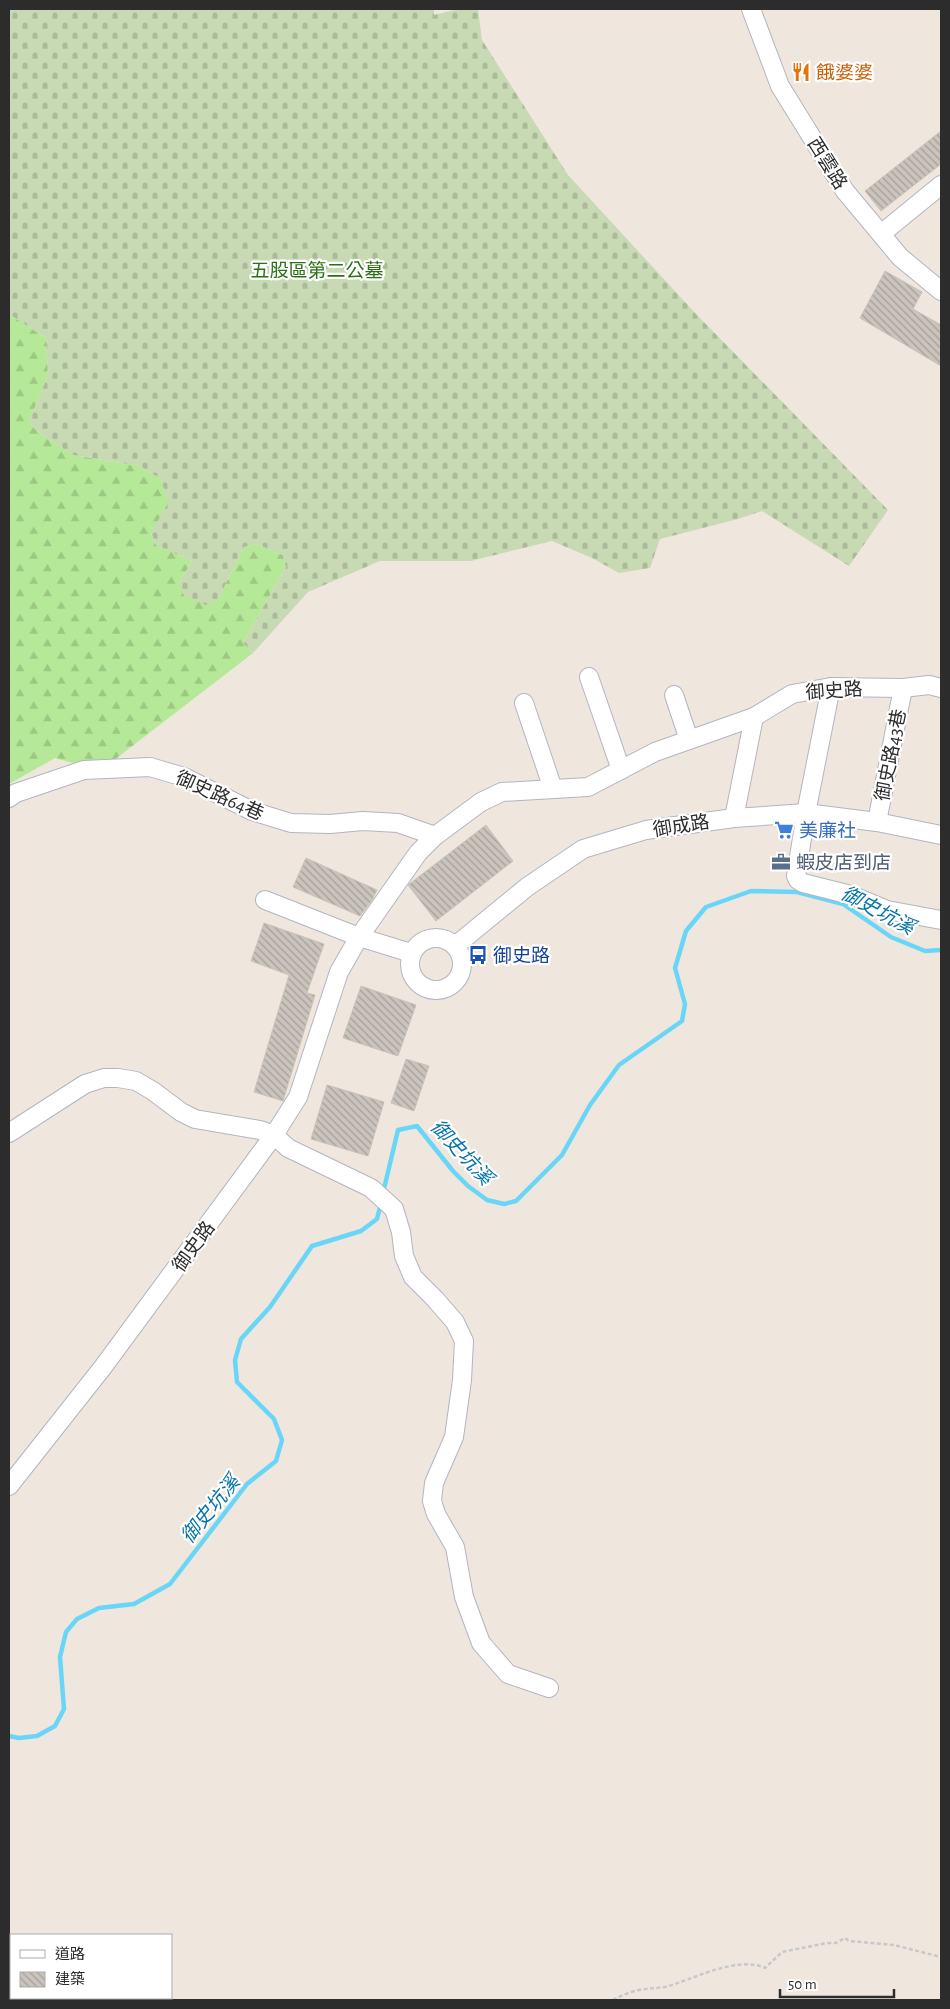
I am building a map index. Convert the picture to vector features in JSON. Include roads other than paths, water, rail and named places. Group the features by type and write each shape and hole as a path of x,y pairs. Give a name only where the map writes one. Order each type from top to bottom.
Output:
{"street":[{"name":"西雲路","path":"751,9 780,86 845,191 900,257 941,291"},
{"path":"881,234 941,185"},
{"path":"589,677 621,770"},
{"name":"御史路","path":"9,1486 103,1367 274,1136 298,1097 339,972 359,937 418,854 435,836 482,802 502,792 588,787 655,752 754,717 792,694 831,687 903,688 929,685 941,688"},
{"path":"831,687 796,871 798,880 851,895 887,910 941,920"},
{"name":"御史路43巷","path":"877,822 903,688"},
{"path":"674,695 689,740"},
{"path":"524,703 553,789"},
{"path":"734,818 754,717"},
{"name":"御史路64巷","path":"9,798 84,770 150,767 184,776 252,811 291,823 330,824 363,821 398,824 435,836"},
{"name":"御成路","path":"455,946 527,887 583,849 646,830 734,818 806,814 877,822 941,835"},
{"path":"265,900 359,937 411,953"},
{"path":"435,937 449,941 455,946 462,960 460,974 450,986 443,989 428,989 415,981 409,967 411,953 421,942 435,937"},
{"path":"9,1133 85,1084 104,1078 136,1081 181,1112 195,1119 260,1130 274,1136 288,1148 371,1188 394,1209 401,1232 404,1256 413,1278 455,1322 464,1341 462,1380 454,1437 434,1483 432,1501 436,1514 455,1547 464,1597 481,1643 508,1674 548,1688"}],"waterway":[{"name":"御史坑溪","path":"383,1193 398,1130 417,1126 453,1171 468,1186 487,1200 504,1204 516,1201 562,1155 590,1105 619,1065 682,1021 685,1004 675,968 686,931 706,907 751,891 797,892 843,904 891,937 925,951 941,950"},
{"name":"御史坑溪","path":"9,1736 19,1738 37,1736 55,1726 64,1709 60,1657 66,1632 77,1619 99,1608 134,1604 170,1584 247,1484 276,1461 282,1440 274,1419 237,1382 235,1360 241,1339 270,1307 312,1246 361,1231 377,1219 381,1203"}],"place":[{"name":"餓婆婆","path":"801,72"},
{"name":"美廉社","path":"784,830"},
{"name":"蝦皮店到店","path":"781,862"},
{"name":"御史路","path":"478,955"}],"park label":[{"name":"五股區第二公墓","path":"317,270"}]}
